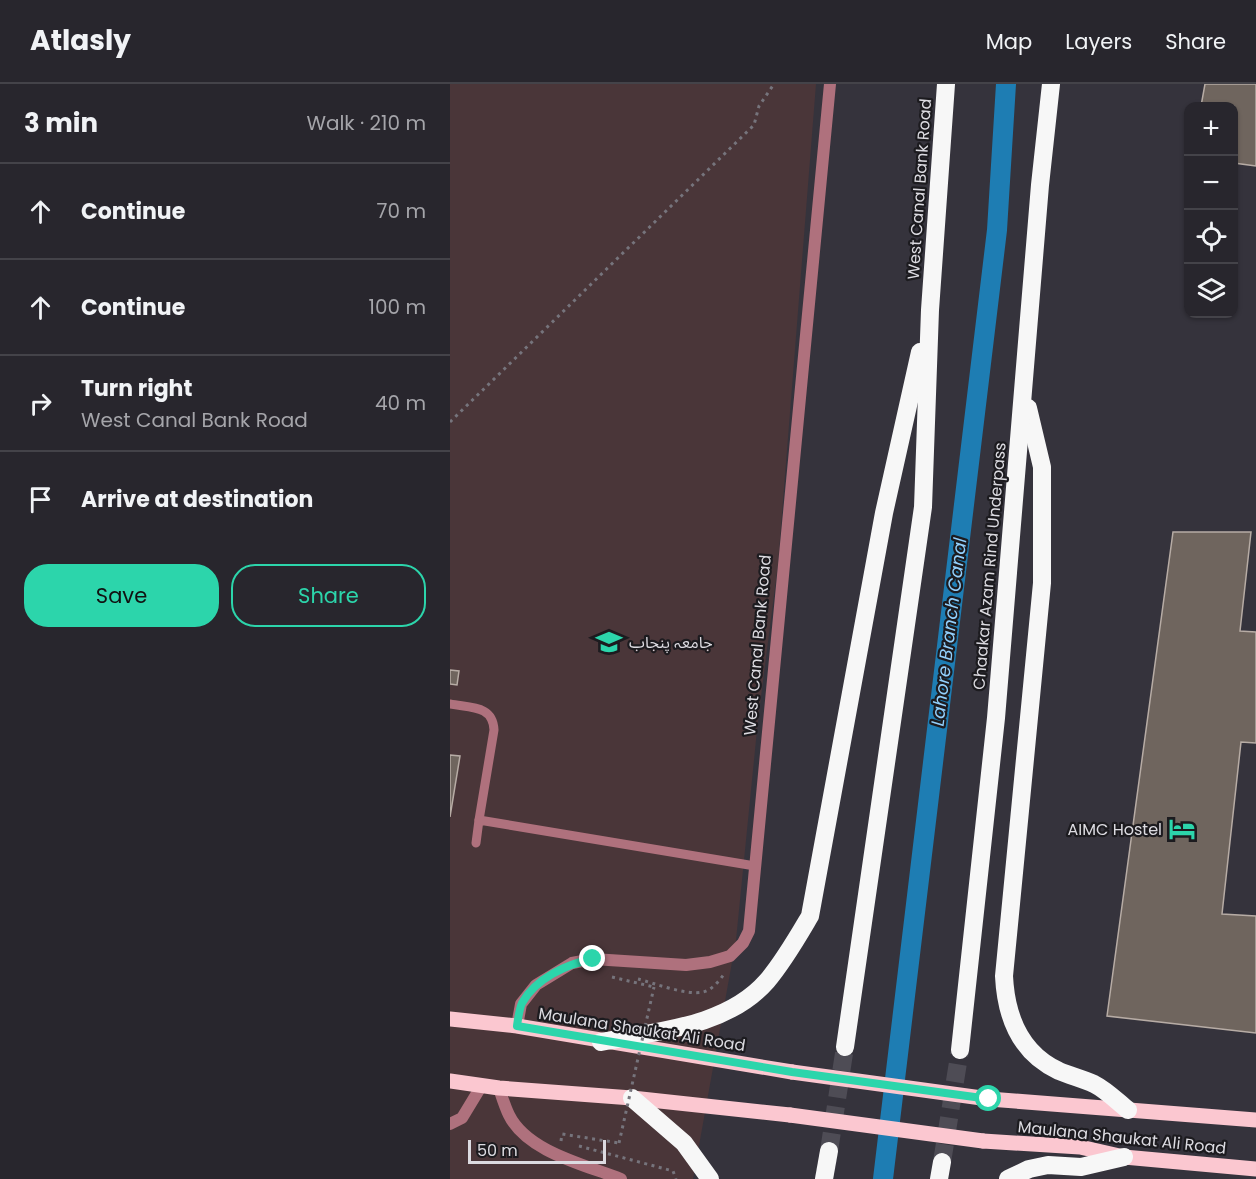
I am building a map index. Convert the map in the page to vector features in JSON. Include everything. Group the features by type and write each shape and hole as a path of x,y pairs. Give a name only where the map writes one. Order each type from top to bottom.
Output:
{"highway":[{"name":"West Canal Bank Road","path":"845,1047 923,507 930,310 946,84"},
{"name":"Chaakar Azam Rind Underpass","path":"960,1050 995,730 1040,185 1051,84"},
{"path":"601,1042 699,1022 720,1015 744,1001 766,983 780,965 810,916 884,513 930,310"},
{"path":"1024,392 1042,467 1042,584 1004,976 1005,996 1013,1026 1042,1062 1060,1072 1096,1085 1128,1110"},
{"path":"632,1098 684,1143 710,1179"},
{"path":"824,1179 829,1151"},
{"path":"1008,1179 1029,1169 1048,1165 1081,1167 1124,1157"}],"main road":[{"name":"Maulana Shaukat Ali Road","path":"450,1019 517,1026 601,1042 792,1072 989,1099 1256,1120"},
{"path":"450,1081 499,1088 632,1098"},
{"name":"Maulana Shaukat Ali Road","path":"632,1098 790,1115 983,1140 1080,1147 1124,1157 1256,1169"}],"street":[{"name":"West Canal Bank Road","path":"517,1026 522,1004 536,985 572,963 593,959 686,965 730,956 743,943 749,931 830,84"},
{"path":"450,1124 462,1118 482,1085"},
{"path":"499,1088 509,1117 541,1148 621,1179"}],"lane":[{"path":"450,704 488,712 494,719 476,843"},
{"path":"479,820 755,866"}],"path":[{"path":"450,422 754,125 759,106 774,84"},
{"path":"654,987 619,1143 562,1134 560,1141 673,1171 676,1179"}],"shaded area":[{"name":"جامعہ پنجاب","path":"450,84 816,84 778,564 758,720 736,940 693,1179 450,1179"}],"building":[{"path":"1205,84 1256,84 1256,166 1238,164 1238,102 1202,102"},
{"name":"AIMC Hostel","path":"1173,532 1251,532 1240,631 1256,632 1256,743 1241,742 1222,914 1256,916 1256,1033 1107,1016"},
{"path":"450,670 459,671 457,685 450,684"},
{"path":"450,755 460,756 450,817"}],"waterway":[{"name":"Lahore Branch Canal","path":"883,1179 997,230 1006,84"}],"tunnel":[{"path":"829,1151 845,1047"},
{"path":"942,1162 960,1050"}],"place":[{"name":"جامعہ پنجاب","path":"609,642"},
{"name":"AIMC Hostel","path":"1182,829"}],"route":[{"path":"593,959 572,963 536,985 522,1004 517,1026 601,1042 792,1072 989,1099"}]}
